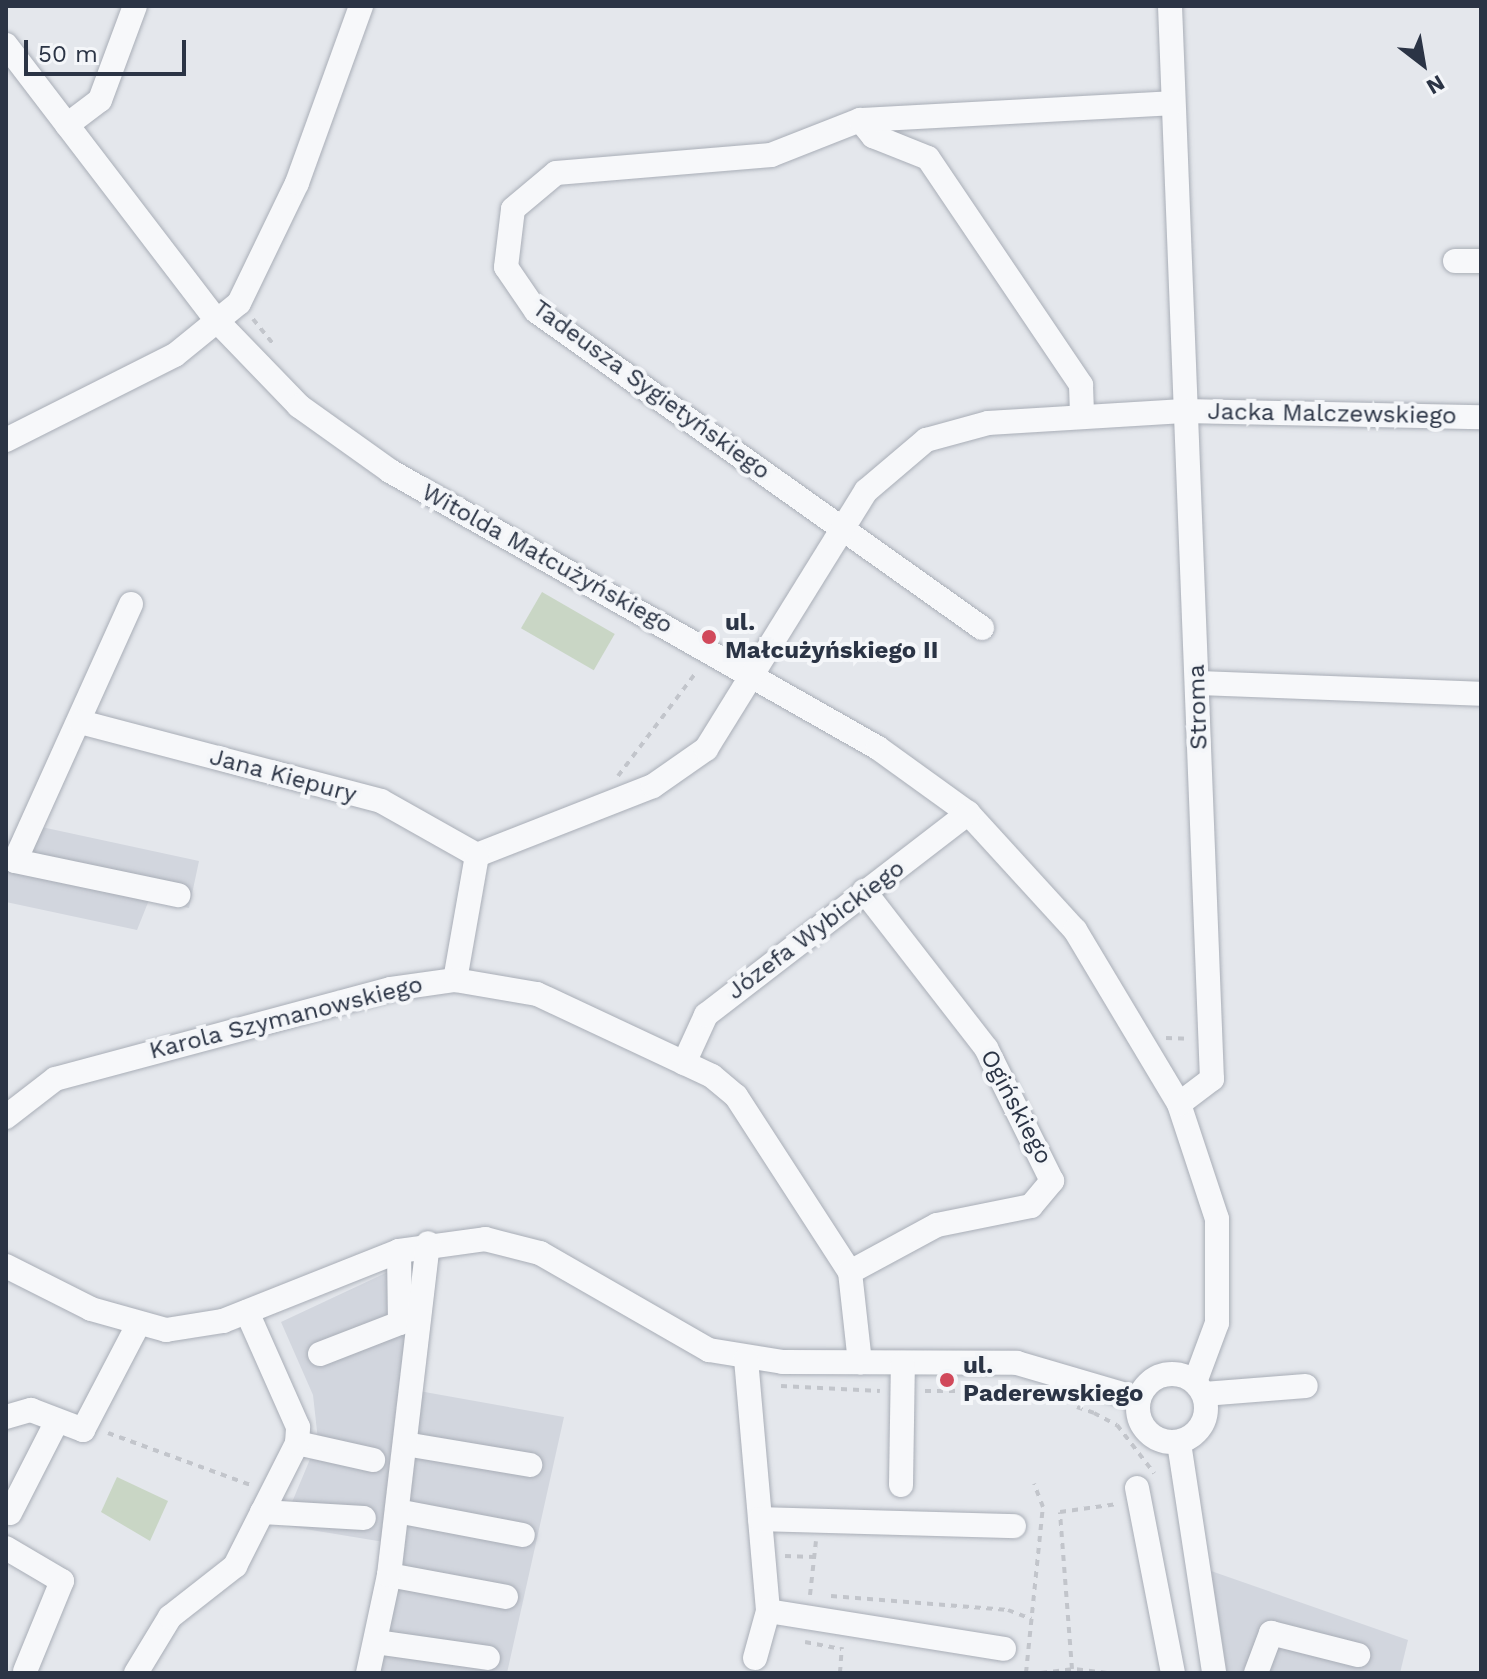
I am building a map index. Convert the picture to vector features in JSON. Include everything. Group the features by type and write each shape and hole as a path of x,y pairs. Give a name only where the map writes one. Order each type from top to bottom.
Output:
{"street":[{"path":"67,125 100,100 135,6"},
{"path":"6,440 175,355 239,303 297,183 361,6"},
{"name":"Stroma","path":"1170,6 1212,1079 1179,1104"},
{"name":"Witolda Małcużyńskiego","path":"7,46 218,322 299,406 354,447 878,748 968,813 1075,930 1179,1104"},
{"name":"Tadeusza Sygietyńskiego","path":"982,628 536,311 510,277 504,237 513,209 556,173 771,155 860,120 1173,103"},
{"path":"860,120 873,136 928,158 1081,385 1082,417"},
{"path":"1455,261 1481,261"},
{"name":"Jacka Malczewskiego","path":"477,855 677,774 706,749 842,528 881,474 926,440 988,423 1184,411 1481,417"},
{"path":"131,604 15,861 178,895"},
{"path":"1198,683 1481,694"},
{"name":"Jana Kiepury","path":"80,722 381,801 477,855"},
{"name":"Józefa Wybickiego","path":"684,1063 706,1015 968,813"},
{"path":"455,980 477,855"},
{"name":"Ogińskiego","path":"850,1272 937,1225 1031,1206 1052,1181 1046,1157 986,1048 864,891"},
{"name":"Karola Szymanowskiego","path":"6,1117 55,1079 391,989 455,980 537,994 712,1076 751,1115 850,1272 860,1362"},
{"path":"1179,1104 1217,1219 1217,1323 1200,1388 1203,1425 1179,1443"},
{"path":"6,1266 138,1325 196,1327 247,1312 399,1251 428,1243 485,1239 540,1253 678,1337 746,1359 1017,1363 1139,1399"},
{"path":"368,1673 389,1575 428,1243"},
{"path":"320,1354 400,1323 399,1251"},
{"path":"136,1673 170,1617 235,1566 297,1443 298,1427 247,1312"},
{"path":"6,1417 31,1410 74,1432 87,1426 138,1325"},
{"path":"746,1359 768,1601 755,1658"},
{"path":"901,1485 903,1363"},
{"path":"1179,1443 1146,1432 1139,1399 1156,1377 1200,1388 1306,1386"},
{"path":"10,1513 56,1423"},
{"path":"297,1443 373,1460"},
{"path":"1179,1443 1214,1673"},
{"path":"405,1444 530,1465"},
{"path":"1138,1494 1173,1673"},
{"path":"266,1502 364,1518"},
{"path":"397,1511 523,1535"},
{"path":"760,1519 1014,1526"},
{"path":"6,1548 62,1581 20,1670"},
{"path":"389,1575 506,1597"},
{"path":"768,1601 844,1626 1004,1649"},
{"path":"1256,1673 1271,1633 1358,1655"},
{"path":"376,1642 488,1658"}],"path":[{"path":"239,303 282,359"},
{"path":"609,788 704,663"},
{"path":"1157,1034 1209,1037"},
{"path":"87,1426 266,1502"},
{"path":"1026,1673 1043,1507 1034,1484"},
{"path":"1072,1669 1060,1512 1138,1494"},
{"path":"810,1595 818,1520"},
{"path":"763,1554 814,1557"},
{"path":"768,1601 810,1595 1008,1610 1031,1619"},
{"path":"840,1673 844,1626"},
{"path":"1041,1673 1072,1669 1107,1673"}],"shaded area":[{"path":"23,823 199,861 189,908 149,900 137,930 6,902 6,844"},
{"path":"407,1263 421,1263 419,1391 564,1417 507,1673 361,1673 384,1542 287,1526 285,1519 318,1440 313,1395 281,1322"},
{"path":"1211,1571 1408,1640 1400,1673 1227,1673"}],"green space":[{"path":"542,592 615,634 594,670 521,628"},
{"path":"117,1477 168,1501 150,1541 101,1512"}],"place":[{"name":"ul. Małcużyńskiego II","path":"709,637"},
{"name":"ul. Paderewskiego","path":"947,1380"}]}
